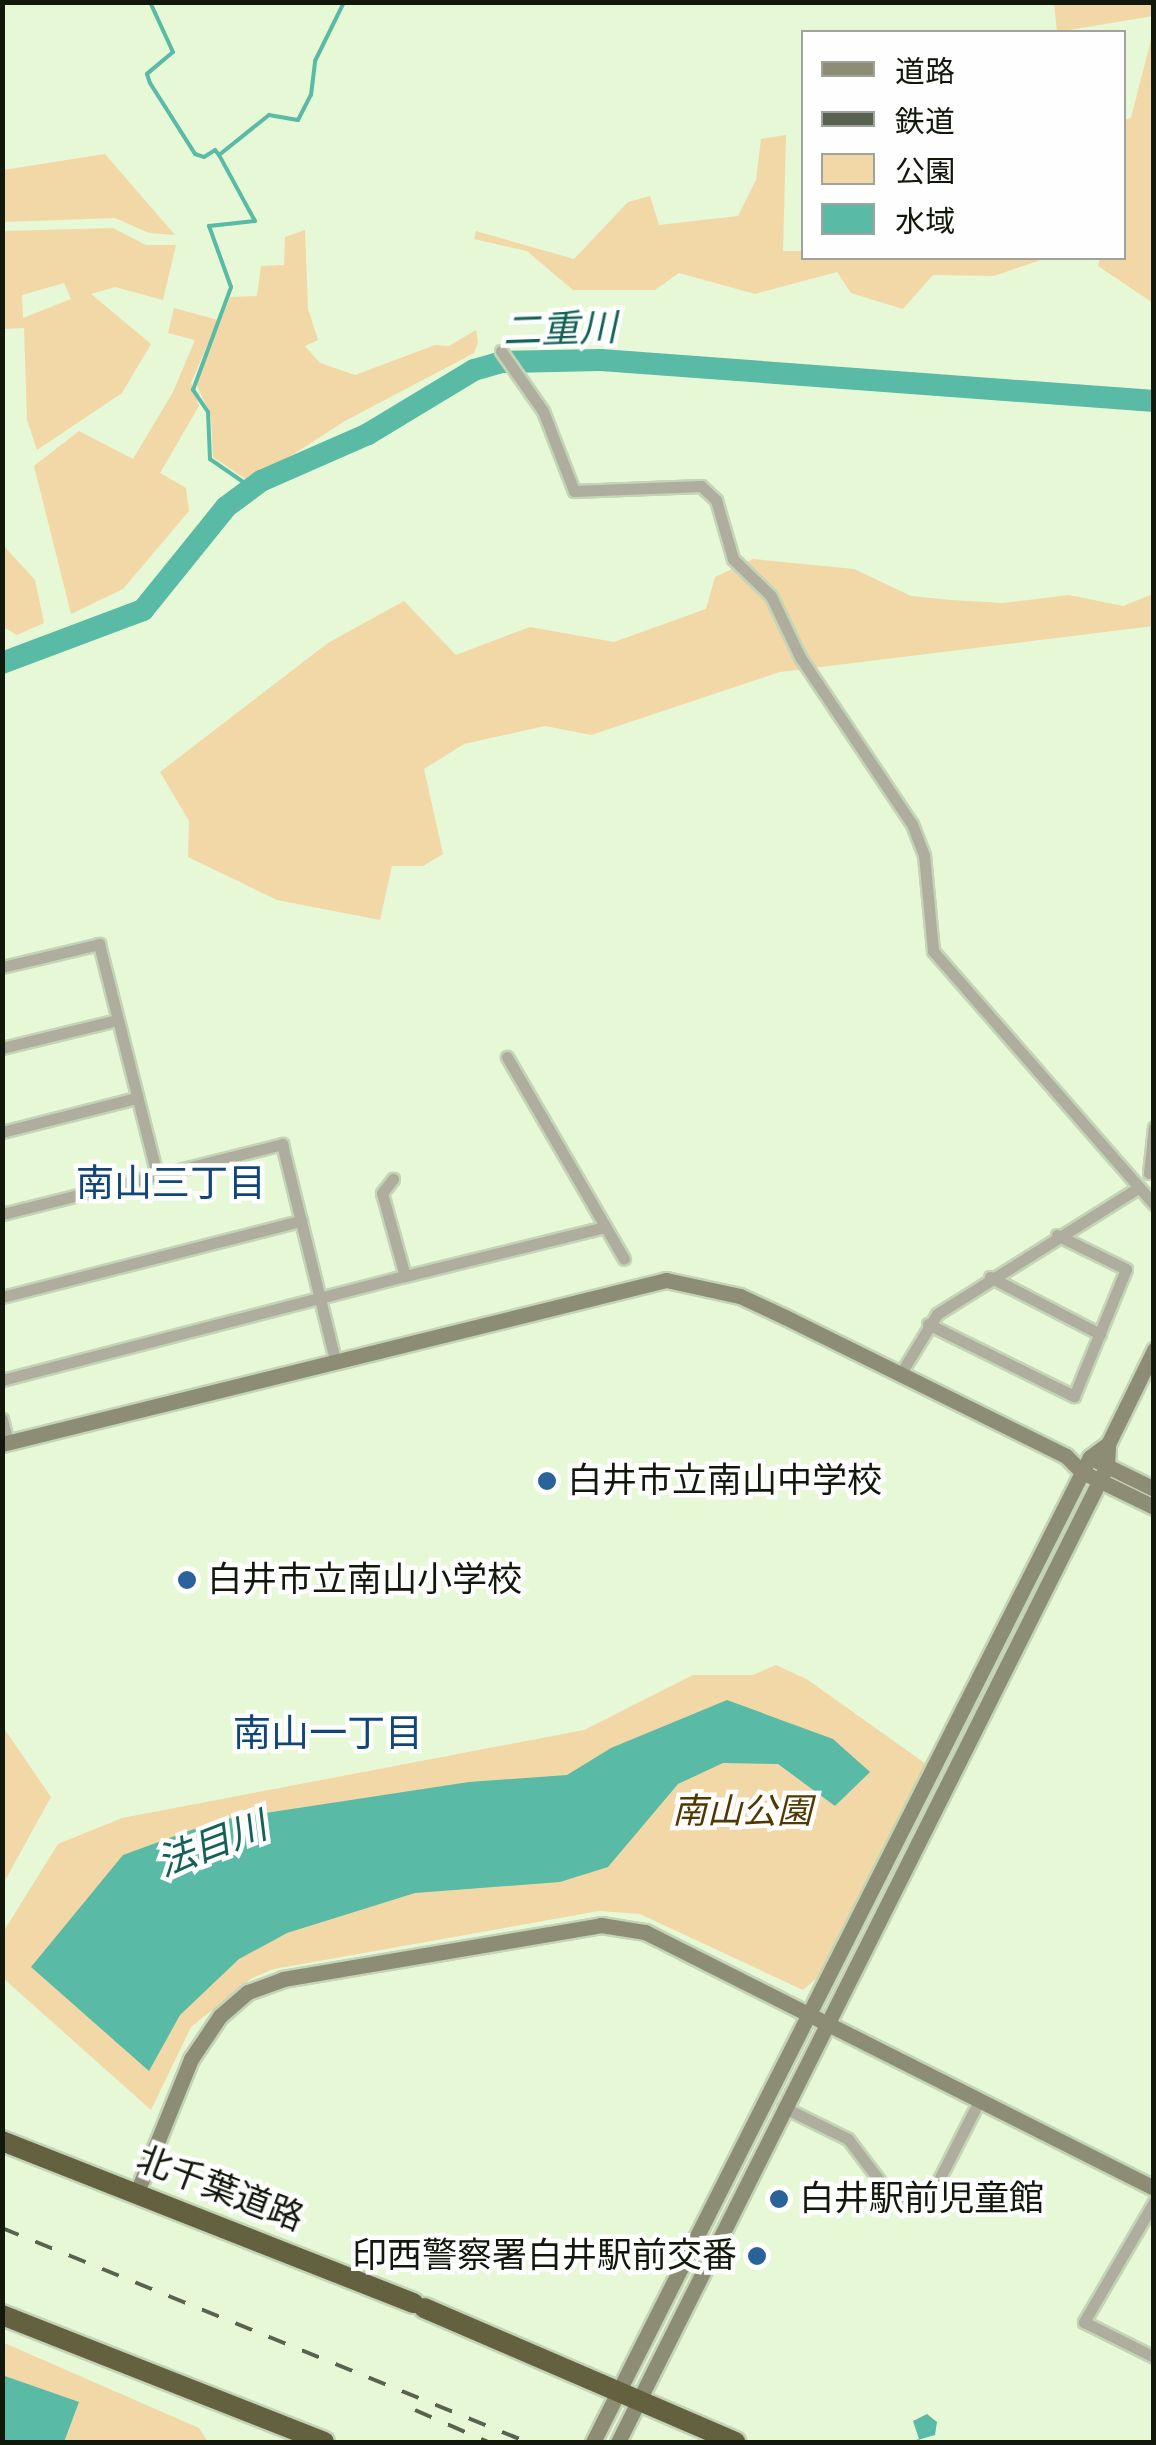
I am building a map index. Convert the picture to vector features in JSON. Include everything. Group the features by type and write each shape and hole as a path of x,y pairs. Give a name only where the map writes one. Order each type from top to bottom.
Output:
{"highway":[{"name":"北千葉道路","path":"2,2141 418,2305 735,2442"},
{"path":"2,2315 324,2442"}],"street":[{"path":"500,351 543,411 574,491 701,486 716,500 734,559 771,596 800,657 912,824 924,855 933,952 1154,1204"},
{"path":"2,967 99,944 157,1175"},
{"path":"2,1048 118,1020"},
{"path":"507,1058 624,1260"},
{"path":"2,1132 136,1098"},
{"path":"1149,1173 1154,1127"},
{"path":"2,1214 282,1144 335,1359"},
{"path":"392,1179 382,1193 405,1276"},
{"path":"901,1373 928,1324 990,1277 1138,1188"},
{"path":"2,1297 301,1222"},
{"path":"2,1380 605,1227"},
{"path":"928,1324 1074,1396 1126,1269 1056,1235"},
{"path":"990,1277 1100,1334"},
{"path":"2,1420 6,1444 335,1359 666,1280 740,1296 1086,1464 1154,1508"},
{"path":"593,2442 1086,1464 1108,1444 1149,1373 1154,1350"},
{"path":"618,2442 824,2023 1103,1473 1108,1444"},
{"path":"1103,1473 1154,1489"},
{"path":"137,2192 206,2033 248,1992 283,1980 601,1925 645,1932 1154,2188"},
{"path":"784,2107 848,2139 882,2184 925,2208 978,2101"},
{"path":"1154,2202 1084,2322 1154,2357"}],"green space":[{"path":"1054,3 1153,3 1153,16 1057,30"},
{"path":"1153,32 1154,303 1098,266 1100,260 1126,260 1126,119 1131,118"},
{"path":"786,135 783,251 801,251 801,260 1041,260 994,276 933,275 903,309 851,293 837,272 755,294 679,273 655,290 573,290 527,251 474,239 476,231 574,259 628,202 650,196 659,225 738,216 756,180 761,139"},
{"path":"105,154 175,235 149,233 115,218 3,222 3,170"},
{"path":"113,228 146,245 176,245 163,300 115,287 91,294 151,344 122,393 37,450 27,420 24,328 3,329 3,231","holes":["64,283 71,299 23,318 22,295"]},
{"path":"305,230 308,309 318,340 305,346 320,363 355,375 435,345 449,346 476,330 478,342 474,353 345,421 250,482 213,457 211,417 196,383 230,297 257,296 261,266 284,265 285,237"},
{"path":"174,308 218,320 191,383 199,406 160,473 186,488 189,511 123,589 71,614 34,466 79,431 133,459 173,392 195,340 168,333"},
{"path":"2,544 35,580 44,623 17,635 3,627"},
{"path":"753,559 854,569 911,596 951,600 1003,603 1069,595 1123,606 1153,594 1153,626 780,672 591,735 545,726 464,744 424,769 443,854 423,866 392,866 380,920 277,900 188,857 189,821 160,772 328,643 404,601 456,655 530,627 614,642 706,609 715,577"},
{"name":"南山公園","path":"776,1665 808,1680 926,1764 816,1979 803,1990 640,1914 599,1911 274,1969 252,1978 191,2027 151,2110 3,1978 2,1934 58,1844 122,1818 584,1730 693,1675 753,1675"},
{"path":"3,1727 51,1797 3,1884"},
{"path":"2,2342 199,2428 208,2442 3,2442"}],"water":[{"name":"法目川","path":"727,1700 833,1739 870,1772 835,1806 778,1764 723,1763 678,1784 608,1867 560,1882 415,1893 287,1933 239,1959 180,2015 149,2071 31,1967 123,1855 219,1820 469,1782 567,1775 611,1748"},
{"path":"2,2375 79,2402 64,2442 3,2442"},
{"path":"927,2414 937,2422 935,2435 911,2442 919,2439 913,2421"}],"waterway":[{"path":"150,2 173,52 147,74 150,83 195,154 204,157 215,150 219,155"},
{"path":"252,488 210,459 208,412 193,390 231,287 209,226 255,221 219,155 269,115 298,120 311,95 315,61 344,2"},
{"name":"二重川","path":"2,663 143,610 226,507 261,481 368,434 474,370 502,362 601,360 1154,401"}],"railway":[{"path":"2,2228 527,2442"},
{"path":"415,2410 488,2442"}],"place":[{"name":"白井市立南山中学校","path":"547,1481"},
{"name":"白井市立南山小学校","path":"187,1580"},
{"name":"白井駅前児童館","path":"779,2199"},
{"name":"印西警察署白井駅前交番","path":"757,2256"}],"district":[{"name":"南山三丁目","path":"171,1184"},
{"name":"南山一丁目","path":"328,1734"}]}
